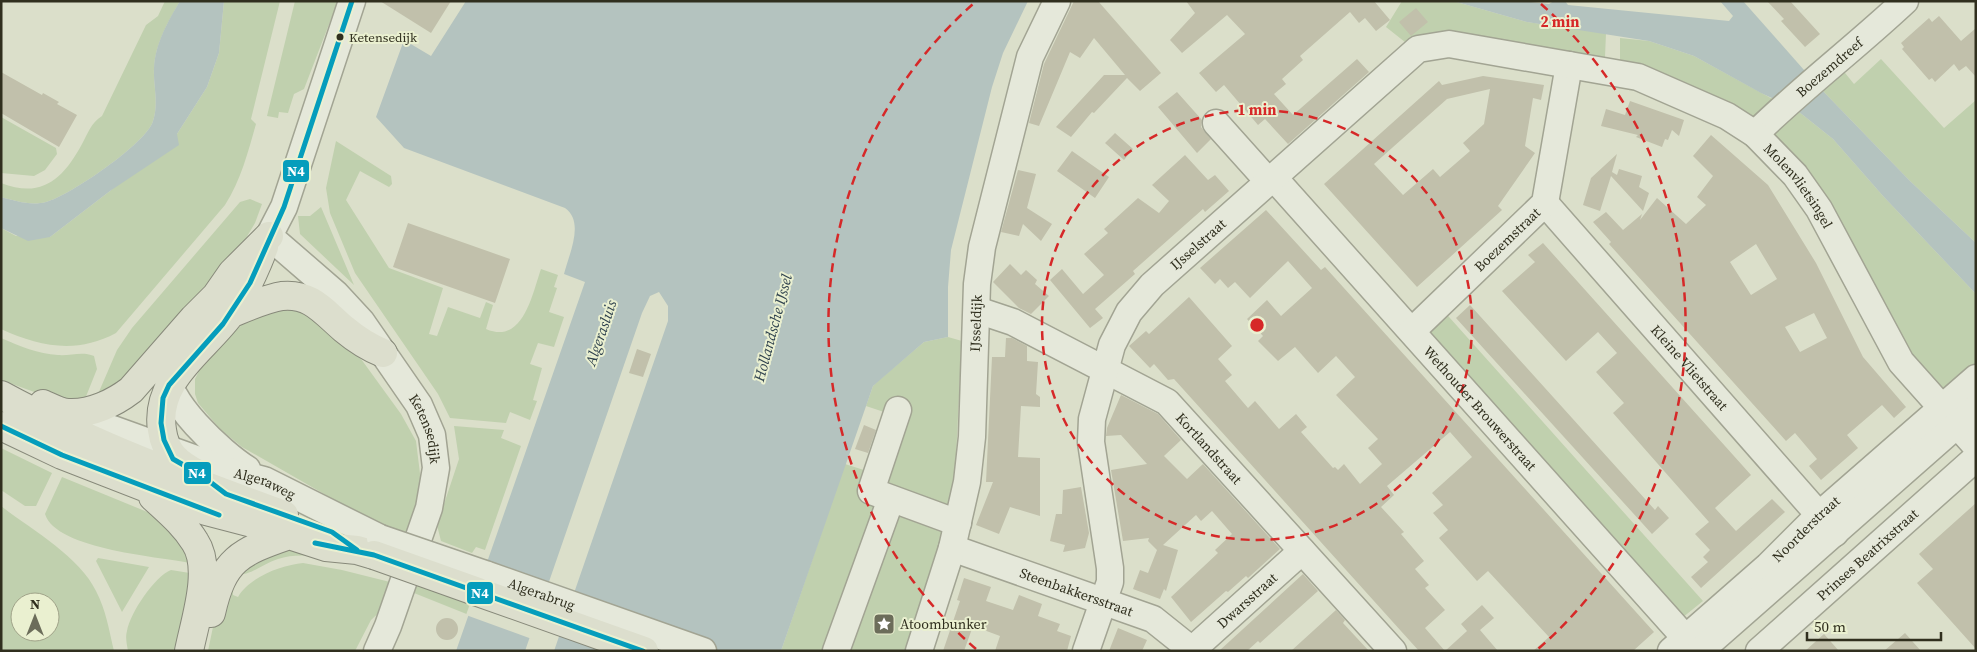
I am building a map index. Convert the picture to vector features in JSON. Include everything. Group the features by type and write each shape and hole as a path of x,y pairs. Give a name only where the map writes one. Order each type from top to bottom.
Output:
{"main road":[{"path":"226,494 201,476 179,464 168,449 162,431 160,414 163,398 169,385 230,314 250,284 269,236"},
{"path":"68,413 102,407 131,390 194,318 216,296 232,273 269,236"},
{"path":"230,314 282,296 302,297 321,306 365,345 383,353"},
{"name":"Algeraweg","path":"1,389 68,413"},
{"name":"Algeraweg","path":"1,396 30,411 130,455 226,494 370,547"},
{"path":"1,426 62,455 206,511 326,546 370,547"},
{"path":"143,487 180,521 196,542 202,557 204,572 189,651"},
{"path":"202,651 214,600 222,577 232,563 244,552 289,536"},
{"name":"Algerabrug","path":"370,547 644,651"}],"street":[{"path":"269,236 284,207 352,1"},
{"name":"IJsseldijk","path":"919,651 952,548 967,482 972,437 977,284 982,247 1019,93 1030,57 1057,1"},
{"name":"Boezemdreef","path":"1755,134 1782,108 1854,48 1905,1"},
{"name":"IJsselstraat","path":"1086,651 1110,582 1110,568 1090,430 1112,345 1141,296 1418,49 1449,44 1569,65"},
{"name":"Molenvlietsingel","path":"1569,65 1638,77 1727,116 1755,134 1795,175 1819,209 1901,362 1958,414 1976,446"},
{"name":"Boezemstraat","path":"1412,331 1544,203 1569,65"},
{"name":"Wethouder Brouwerstraat","path":"1216,123 1272,180 1412,331 1689,647"},
{"name":"Kleine Vlietstraat","path":"1544,203 1827,524"},
{"name":"Ketensedijk","path":"269,236 336,294 360,322 383,353 426,419 436,450 436,468 429,508 388,626 377,651"},
{"name":"Kortlandstraat","path":"977,310 1013,322 1167,402 1393,651"},
{"path":"194,318 183,344 168,362 166,370 169,385 188,415 211,441 230,458 264,480"},
{"name":"Noorderstraat","path":"1689,647 1768,566 1827,524 1958,414 1976,378"},
{"path":"898,410 871,491 958,523"},
{"name":"Algeraweg","path":"1,411 130,455"},
{"name":"Algeraweg","path":"68,413 232,472 264,480 370,547"},
{"name":"Prinses Beatrixstraat","path":"1759,651 1976,458"},
{"path":"836,651 891,499"},
{"name":"Algerabrug","path":"370,547 703,651"},
{"name":"Steenbakkersstraat","path":"952,548 1153,619 1192,650"},
{"name":"Dwarsstraat","path":"1192,650 1302,551"}],"green space":[{"path":"165,1 180,1 167,25 157,50 154,68 156,107 153,121 148,131 106,168 57,198 35,203 1,197 1,183 28,189 40,187 50,183 67,167 92,125 102,116 146,25 158,16"},
{"path":"224,1 280,1 251,119 256,124 240,176 225,205 116,333 87,344 59,346 30,340 1,329 1,228 16,236 50,237 110,191 177,134 207,87 219,53"},
{"path":"295,1 338,1 304,89 294,94 288,113 279,112 278,118 267,116"},
{"path":"1402,1 1453,1 1527,22 1606,33 1605,57 1598,61 1415,50 1386,27"},
{"path":"1620,38 1649,41 1694,56 1778,102 1760,116 1747,119 1620,61"},
{"path":"1881,59 1944,128 1976,100 1976,243 1910,181 1819,87 1841,68 1854,84"},
{"path":"1794,108 1833,139 1883,196 1976,294 1976,364 1939,395 1771,141 1775,126"},
{"path":"1,117 56,148 57,154 45,170 34,176 1,173"},
{"path":"336,141 391,176 392,184 389,187 360,171 346,200 389,268 443,288 429,334 437,336 448,307 480,318 486,302 493,305 486,329 499,332 509,330 524,315 541,269 558,275 554,287 557,288 549,312 564,317 554,347 538,343 530,364 542,368 533,400 537,401 530,420 510,412 506,423 450,418 438,394 355,273 330,213 326,188"},
{"path":"250,199 262,204 255,223 233,260 132,380 95,401 117,350 132,328 240,202"},
{"path":"321,207 354,285 300,234 298,216 310,216"},
{"path":"295,302 348,341 401,414 416,441 422,490 407,545 366,518 242,447 220,429 198,403 195,394 195,379 204,361 254,313"},
{"path":"1441,308 1703,601 1682,618 1418,331"},
{"path":"948,337 962,341 966,346 965,369 960,375 956,458 960,466 948,512 890,486 883,478 887,413 866,406 873,386 924,342"},
{"path":"1,338 43,353 94,356 97,369 85,399 51,398 1,380"},
{"path":"454,426 504,430 501,438 521,446 485,550 476,547 472,553 441,541 437,525 459,459"},
{"path":"1,448 52,473 36,506 25,506 1,490"},
{"path":"845,464 867,471 879,501 828,651 781,651"},
{"path":"62,477 162,518 196,564 137,555 89,544 69,536 53,526 45,514"},
{"path":"895,504 946,523 907,651 846,651"},
{"path":"1,506 54,544 88,578 102,605 114,651 1,651"},
{"path":"282,548 336,555 389,573 348,562 304,555 278,559 252,571 235,575 234,567"},
{"path":"429,550 486,567 469,615 414,593"},
{"path":"98,558 149,567 122,612 96,561"},
{"path":"303,563 342,570 394,583 386,606 371,620 355,651 208,651 219,598 233,584 233,595 238,597 250,584 267,573 286,566"},
{"path":"171,570 196,574 181,651 128,651 126,633 138,605 151,587"}],"water":[{"path":"180,1 224,1 219,53 207,87 177,134 179,145 110,191 50,237 28,241 1,228 1,197 35,203 57,198 106,168 148,131 153,121 156,107 154,68 157,50 167,25"},
{"path":"466,1 1028,1 1003,53 992,87 951,250 948,287 948,337 924,342 873,386 781,651 554,651 668,321 668,306 659,292 650,296 642,313 525,651 456,651 585,282 564,274 575,230 571,214 565,208 404,148 376,117 404,40 431,56"},
{"path":"1453,1 1522,1 1549,4 1554,1 1565,1 1568,5 1729,21 1733,16 1720,1 1743,1 1819,87 1910,181 1976,243 1976,294 1883,196 1833,139 1794,108 1761,93 1694,56 1649,41 1527,22"}],"pier":[{"path":"484,565 550,588 532,639 466,615"}],"building":[{"path":"380,1 451,1 431,33"},
{"path":"1074,1 1098,1 1161,73 1140,91 1127,78 1094,113 1092,112 1071,137 1056,127 1104,75 1125,75 1094,38 1080,58 1070,52 1039,126 1029,123 1044,64"},
{"path":"1186,1 1374,1 1390,20 1376,31 1365,18 1359,23 1350,12 1300,56 1303,60 1282,79 1286,84 1274,94 1293,115 1357,59 1369,72 1288,144 1265,119 1258,125 1224,85 1216,92 1199,73 1245,34 1227,15 1182,53 1170,40 1195,13"},
{"path":"1767,1 1790,1 1820,34 1805,47 1781,21 1784,19"},
{"path":"1416,8 1428,22 1411,36 1399,22"},
{"path":"1939,16 1961,41 1976,28 1976,77 1966,66 1959,71 1954,64 1935,82 1932,78 1929,80 1902,49 1904,47 1901,43 1929,18 1932,22"},
{"path":"1,72 42,95 43,93 59,102 57,104 77,115 59,147 1,113"},
{"path":"1483,76 1544,85 1541,100 1533,98 1525,146 1535,153 1498,206 1502,210 1417,287 1324,184 1439,81 1442,85","holes":["1490,89 1484,124 1463,143 1470,151 1440,177 1433,169 1403,195 1374,164 1447,99"]},
{"path":"1177,92 1202,120 1201,127 1211,139 1197,153 1158,107"},
{"path":"1630,101 1684,120 1679,136 1672,130 1668,140 1665,139 1662,147 1636,137 1638,135 1601,126 1606,109 1625,115"},
{"path":"1115,133 1133,149 1124,160 1105,143"},
{"path":"1711,135 1768,185 1816,263 1863,357 1906,407 1894,418 1882,405 1847,435 1858,448 1821,480 1809,466 1817,459 1795,433 1786,441 1609,244 1611,242 1593,222 1606,212 1623,230 1642,214 1640,220 1657,198 1686,224 1706,205 1697,197 1713,176 1693,156","holes":["1756,244 1777,279 1751,295 1730,262","1814,313 1827,338 1800,352 1785,327"]},
{"path":"1072,151 1109,177 1095,198 1057,171"},
{"path":"1617,154 1612,172 1617,175 1619,169 1642,176 1639,187 1649,193 1643,211 1611,176 1600,211 1583,205 1591,178"},
{"path":"1185,155 1208,180 1215,175 1229,191 1205,212 1203,209 1133,271 1135,274 1095,309 1103,318 1090,328 1050,280 1062,269 1083,294 1104,275 1084,254 1108,233 1104,229 1138,198 1159,213 1169,201 1152,185"},
{"path":"1018,170 1036,174 1027,208 1052,224 1041,241 1023,224 1019,236 1001,232"},
{"path":"1266,210 1321,270 1325,267 1654,632 1633,651 1533,651 1549,637 1488,571 1477,581 1439,538 1448,530 1433,513 1443,505 1432,493 1472,457 1450,432 1387,486 1394,495 1381,507 1404,532 1401,534 1424,561 1415,569 1429,585 1425,588 1445,610 1425,628 1445,651 1419,651 1174,379 1168,380 1154,364 1150,368 1129,346 1146,331 1149,334 1189,297 1232,346 1218,359 1232,375 1225,381 1248,408 1255,401 1279,429 1296,414 1307,427 1301,432 1333,468 1335,467 1338,470 1344,464 1360,484 1382,464 1368,448 1378,439 1336,395 1355,377 1336,356 1318,373 1295,347 1278,361 1258,341 1263,336 1247,319 1267,300 1281,316 1312,288 1288,261 1250,298 1235,282 1228,288 1220,279 1215,284 1200,268"},
{"path":"408,223 510,259 495,303 393,267"},
{"path":"1543,243 1751,475 1715,508 1736,531 1772,499 1785,512 1701,588 1691,577 1708,562 1703,557 1710,550 1695,534 1709,522 1613,413 1624,403 1596,372 1617,353 1598,332 1566,361 1502,291 1535,262 1528,255"},
{"path":"1010,264 1021,275 1026,270 1037,280 1035,284 1049,296 1031,314 1019,308 993,282"},
{"path":"1470,305 1655,510 1658,506 1669,518 1652,534 1456,318"},
{"path":"1006,338 1012,338 1027,346 1027,361 1038,362 1036,394 1040,397 1040,407 1021,406 1018,457 1040,458 1040,516 1010,507 999,534 976,525 993,482 986,482 992,357 1005,357"},
{"path":"637,349 651,354 643,377 629,373"},
{"path":"1121,395 1158,414 1181,440 1164,456 1187,479 1203,464 1280,549 1248,578 1246,576 1228,592 1226,591 1191,622 1171,597 1218,553 1215,550 1232,534 1212,511 1201,521 1196,515 1163,545 1178,550 1166,591 1164,589 1160,599 1133,589 1140,570 1148,573 1157,550 1148,541 1149,538 1123,541 1111,470 1147,464 1121,435 1106,436 1107,428"},
{"path":"864,425 876,430 868,453 855,449"},
{"path":"1081,487 1089,533 1085,548 1063,552 1065,545 1050,541 1056,514 1062,514 1063,490"},
{"path":"1976,503 1976,649 1917,583 1933,569 1919,554"},
{"path":"1303,574 1318,591 1260,643 1258,641 1247,651 1219,651"},
{"path":"964,578 991,587 986,601 1013,610 1019,595 1042,604 1038,616 1060,624 1057,631 1071,636 1067,651 995,651 1000,636 973,626 964,651 943,651 960,601 957,600"},
{"path":"1482,605 1494,618 1480,630 1498,651 1445,651 1467,631 1461,624"},
{"path":"1336,610 1345,620 1343,623 1369,651 1291,651"},
{"path":"447,618 455,621 458,629 455,637 447,640 439,637 436,629 439,621"},
{"path":"1118,628 1147,640 1142,651 1109,651"},
{"path":"1905,633 1921,651 1884,651"},
{"path":"1824,634 1839,651 1805,651"}],"transit line":[{"name":"N4","path":"352,1 284,207 250,283 223,324 169,385 163,398 161,423 164,440 173,459 201,475 226,494 332,532 357,550"},
{"name":"N4","path":"1,426 62,455 219,515"},
{"name":"N4","path":"315,543 374,555 643,651"}],"place":[{"name":"Ketensedijk","path":"340,37"},
{"name":"Atoombunker","path":"884,624"}],"water label":[{"name":"Hollandsche IJssel","path":"773,328"},
{"name":"Algerasluis","path":"601,333"}]}
